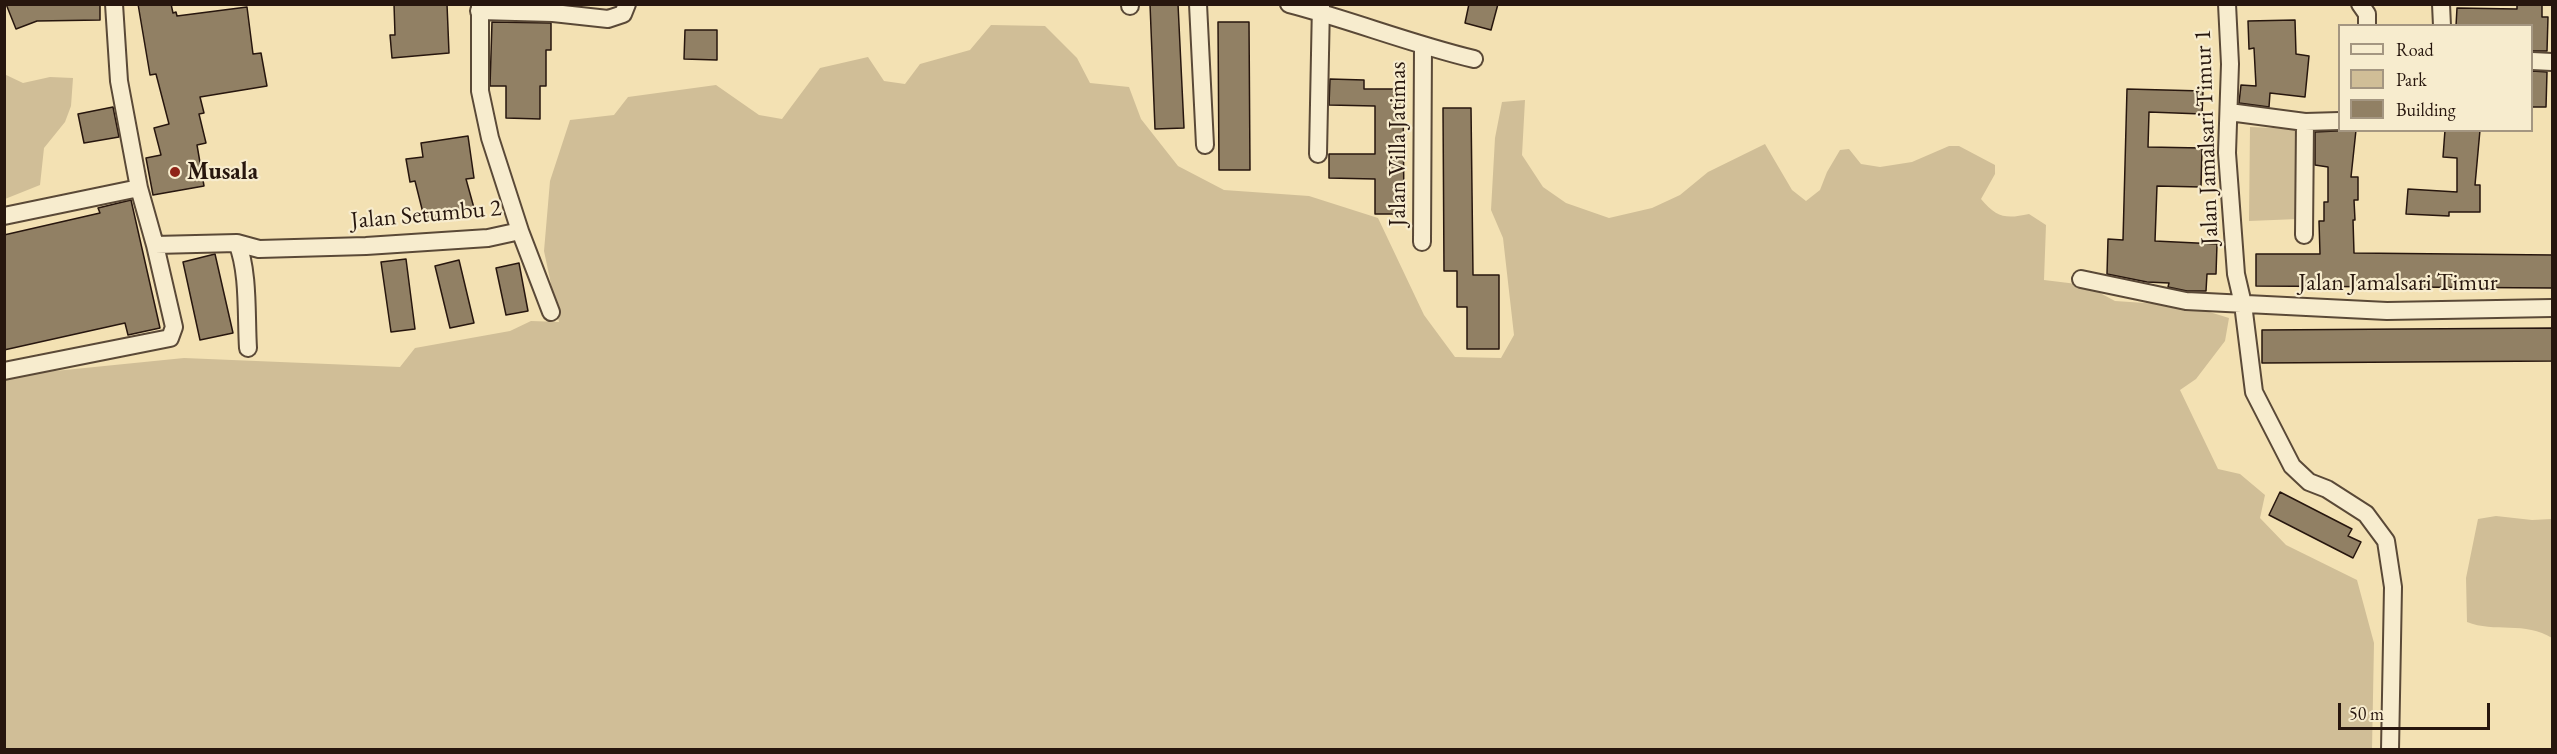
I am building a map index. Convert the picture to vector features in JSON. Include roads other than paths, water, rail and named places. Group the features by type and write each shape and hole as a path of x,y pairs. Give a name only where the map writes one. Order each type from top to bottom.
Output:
{"street":[{"path":"4,371 165,341 170,338 174,327 139,188 118,81 114,4"},
{"path":"1198,4 1205,145"},
{"name":"Jalan Villa Jatimas","path":"1289,4 1320,8 1423,47 1474,59"},
{"name":"Jalan Jamalsari Timur 1","path":"2227,4 2229,112 2227,153 2236,274 2243,304 2254,392 2292,466 2309,482 2327,489 2366,514 2386,542 2393,587 2390,750"},
{"path":"2360,4 2367,14 2367,24"},
{"path":"2441,4 2442,24"},
{"path":"479,8 608,19 625,9"},
{"name":"Jalan Setumbu 2","path":"155,245 243,245 259,249 366,246 488,238 520,231 489,138 480,91 479,8"},
{"path":"1318,154 1320,8"},
{"name":"Jalan Villa Jatimas","path":"1422,242 1423,47"},
{"path":"2533,61 2553,62"},
{"path":"2229,112 2305,122 2338,121"},
{"path":"2304,236 2305,122"},
{"path":"4,216 139,188"},
{"path":"520,231 551,312"},
{"path":"243,245 241,253 248,348"},
{"name":"Jalan Jamalsari Timur","path":"2081,279 2186,301 2387,310 2553,308"}],"place":[{"name":"Musala","path":"175,172"}]}
